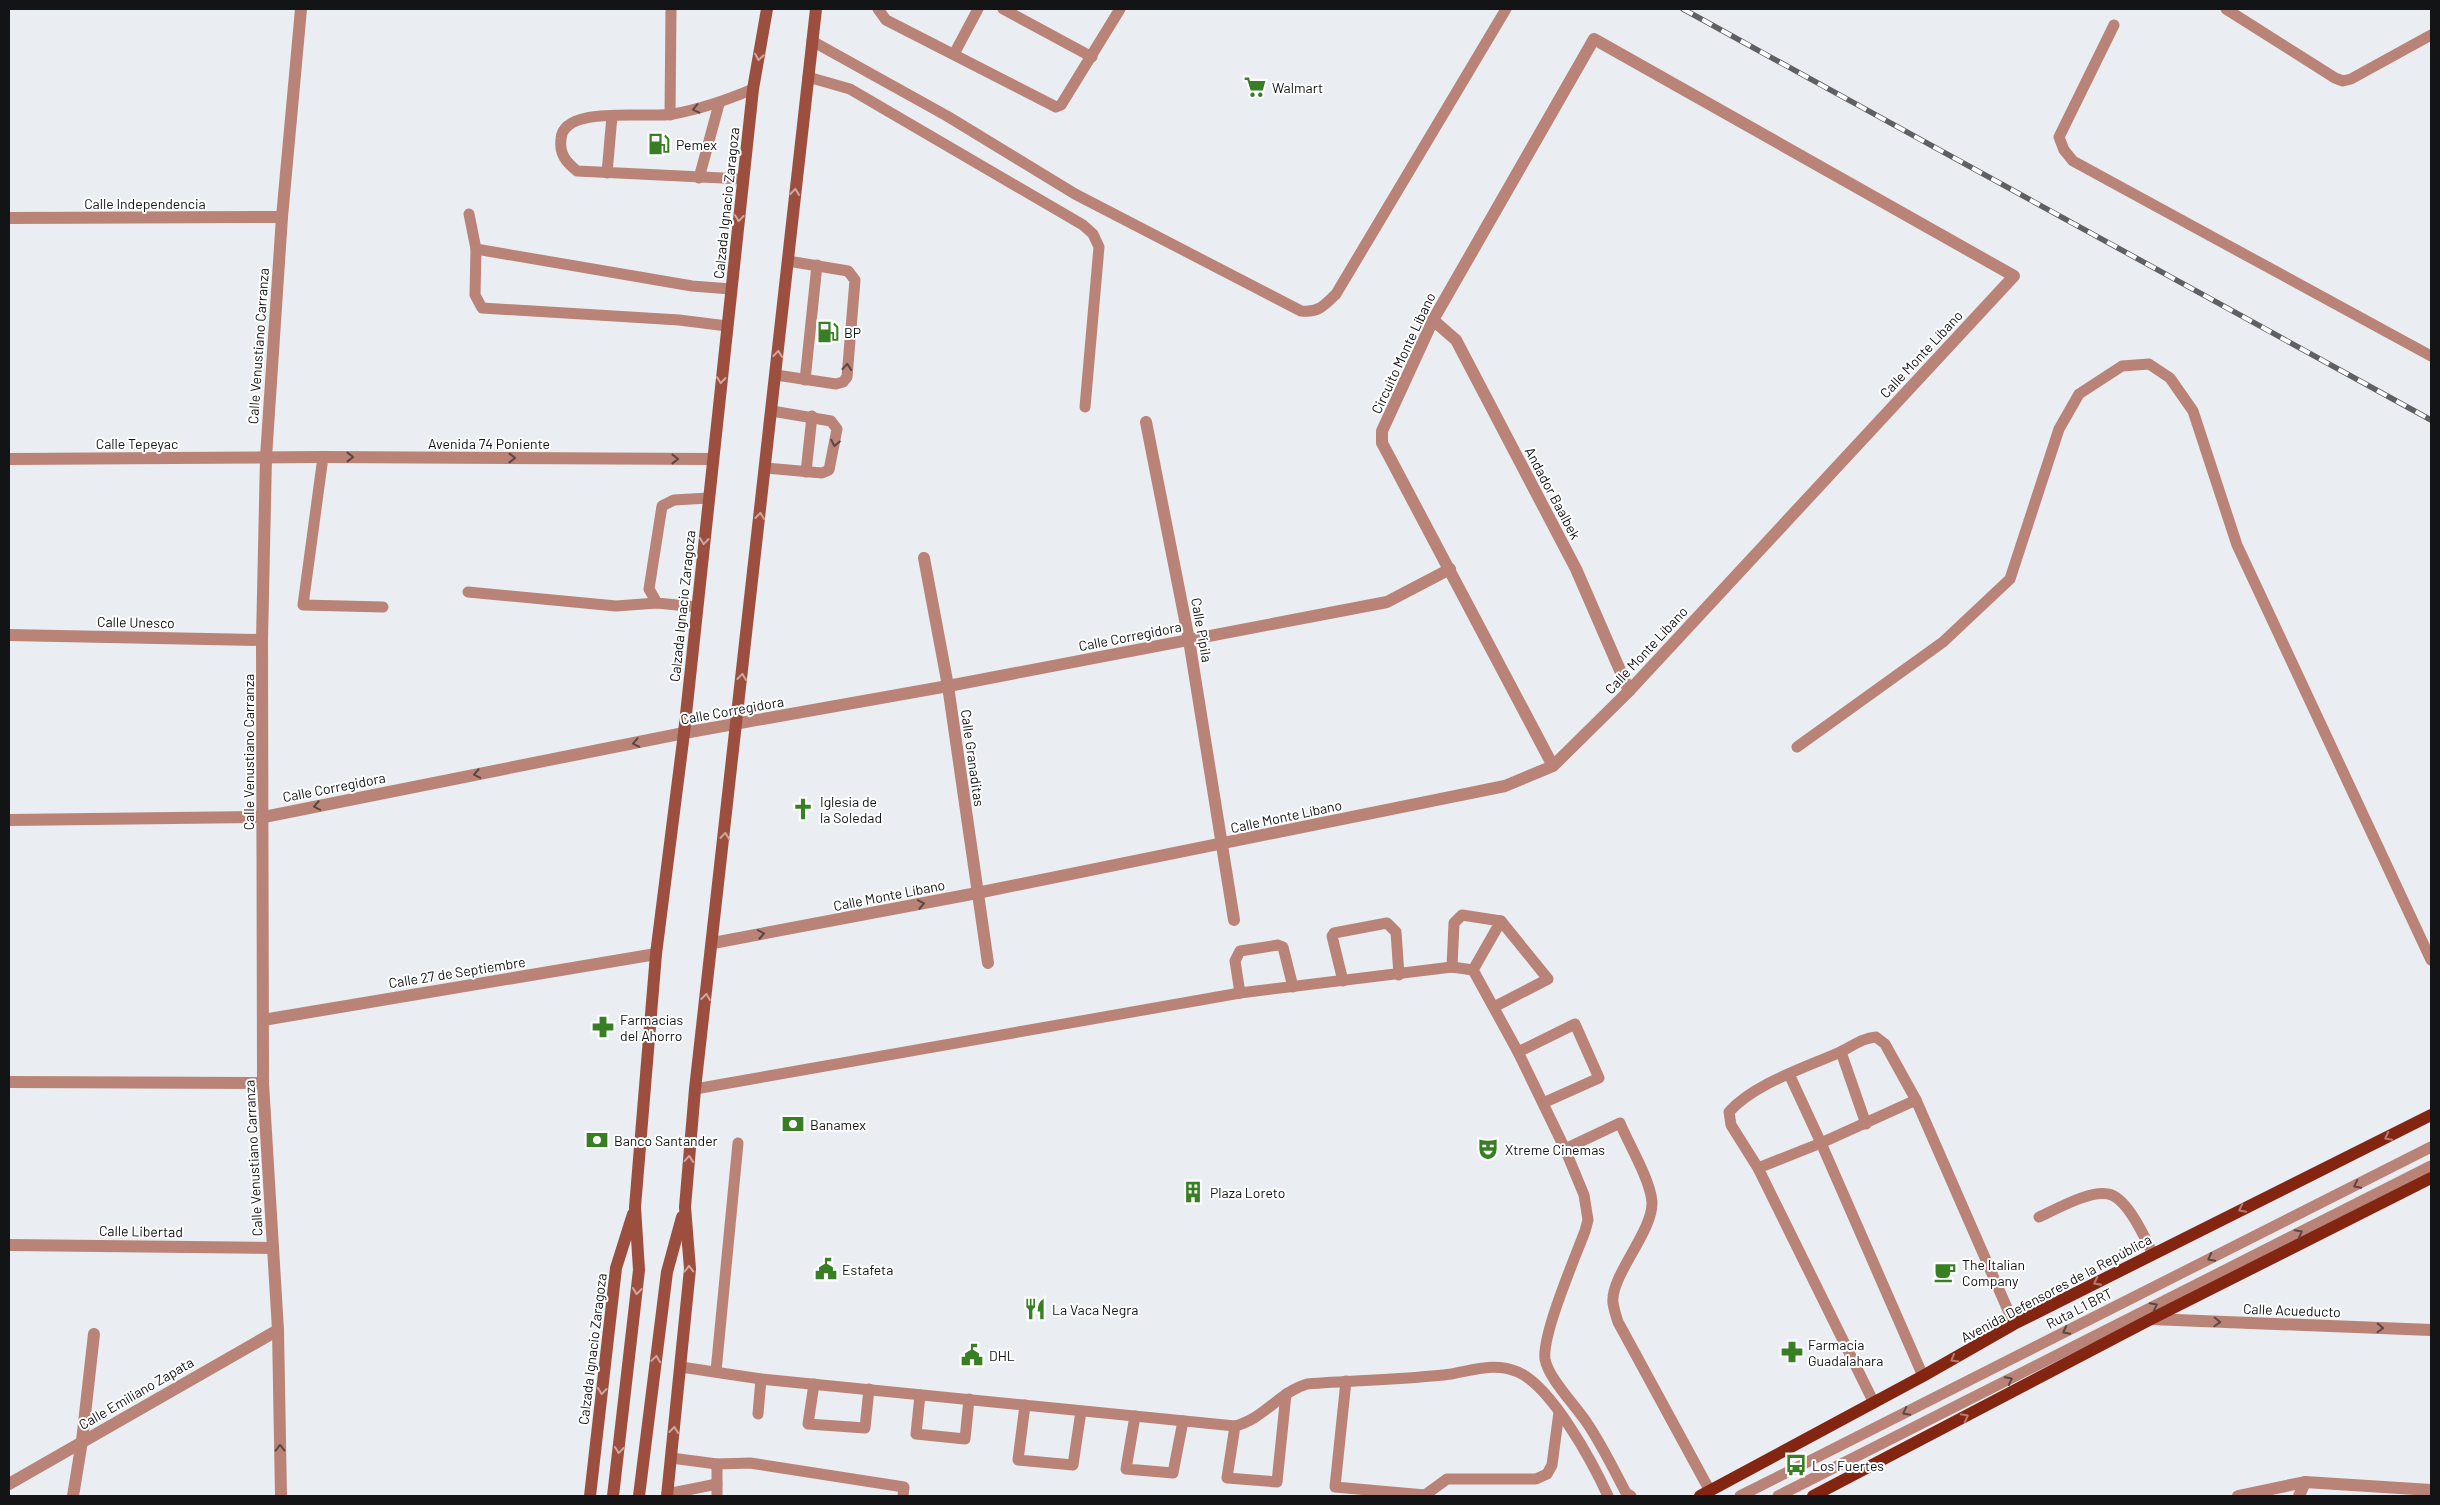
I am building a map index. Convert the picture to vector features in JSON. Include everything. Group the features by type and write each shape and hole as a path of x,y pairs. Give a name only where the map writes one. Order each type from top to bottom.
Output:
{"main road":[{"name":"Calzada Ignacio Zaragoza","path":"613,1496 639,1270 636,1207 656,954 684,733 753,89 767,9"},
{"path":"667,1495 690,1269 685,1207 695,1089 713,943 816,9"},
{"name":"Avenida Defensores de la República","path":"1705,1494 1874,1403 2014,1324 2431,1115"},
{"path":"1814,1496 2151,1319 2431,1178"},
{"name":"Calzada Ignacio Zaragoza","path":"590,1496 616,1268 636,1207"},
{"path":"639,1496 668,1272 685,1207"}],"street":[{"name":"Calle Venustiano Carranza","path":"280,1496 278,1330 263,1083 264,816 262,640 266,457 282,217 301,9"},
{"name":"Circuito Monte Líbano","path":"1553,766 1382,443 1382,431 1433,320 1594,39"},
{"name":"Calle Monte Líbano","path":"713,943 977,894 1505,786 1553,766 1628,692 2014,276 1594,39"},
{"name":"Calle Independencia","path":"9,218 282,217"},
{"name":"Andador Baalbek","path":"1433,320 1456,340 1576,569 1628,692"},
{"name":"Calle Pípila","path":"1146,422 1189,640 1234,920"},
{"name":"Avenida 74 Poniente","path":"266,457 712,459"},
{"name":"Calle Tepeyac","path":"9,459 266,457"},
{"name":"Calle Granaditas","path":"924,558 948,686 988,964"},
{"name":"Calle Corregidora","path":"9,820 264,816 684,733 737,726 1387,602 1450,570"},
{"name":"Calle Unesco","path":"9,635 262,640"},
{"name":"Calle 27 de Septiembre","path":"263,1020 656,954"},
{"path":"9,1082 263,1083"},
{"name":"Calle Libertad","path":"9,1245 272,1248"},
{"name":"Calle Acueducto","path":"2151,1319 2431,1330"},
{"name":"Calle Emiliano Zapata","path":"9,1484 278,1330"},
{"path":"73,1496 82,1441 94,1334"},
{"path":"2299,1496 2305,1482"},
{"path":"2238,1496 2271,1492 2305,1482 2431,1490"}],"lane":[{"path":"670,115 671,9"},
{"path":"878,9 886,20 1056,107 1061,105 1120,9"},
{"path":"954,54 978,9"},
{"path":"1003,9 1092,56"},
{"path":"812,41 947,116 1074,194 1301,311 1312,312 1322,309 1336,294 1506,9"},
{"path":"2226,9 2335,78 2343,81 2358,75 2431,35"},
{"path":"2114,25 2059,137 2064,150 2073,161 2431,356"},
{"path":"808,77 850,89 1083,225 1093,234 1099,248 1086,407"},
{"path":"743,179 577,171 566,161 560,149 561,135 570,124 587,116 670,115 719,104 753,89"},
{"path":"699,178 719,104"},
{"path":"607,173 612,116"},
{"path":"469,214 476,249 474,295 482,308 679,320 727,326"},
{"path":"476,249 692,286 731,289"},
{"path":"776,375 836,384 843,382 847,377 855,280 848,271 788,261"},
{"path":"805,380 817,265"},
{"path":"1797,747 1942,642 2010,579 2058,429 2080,394 2122,366 2149,364 2170,378 2194,411 2237,545 2431,960"},
{"path":"766,468 822,473 830,470 837,428 831,421 812,416 772,412"},
{"path":"806,472 812,416"},
{"path":"323,456 303,604 383,607"},
{"path":"657,603 649,589 662,506 674,500 708,498"},
{"path":"468,592 616,606 657,603 697,607"},
{"path":"1452,967 1454,923 1457,918 1462,915 1501,921 1548,979 1494,1007"},
{"path":"1473,970 1501,921"},
{"path":"1343,981 1332,936 1334,933 1387,924 1396,932 1399,975"},
{"path":"1240,993 1235,960 1236,955 1240,951 1278,945 1283,947 1293,987"},
{"path":"695,1089 1240,993 1452,967 1473,970"},
{"path":"1473,970 1518,1052 1584,1195 1588,1220 1560,1298 1547,1341 1545,1359 1550,1370 1588,1423 1626,1493 1631,1496"},
{"path":"1518,1052 1575,1024 1599,1078 1543,1103"},
{"path":"1874,1403 1758,1168 1731,1125 1729,1112 1738,1102 1788,1074 1841,1052 1866,1037 1876,1037 1885,1044 1916,1100 2014,1324"},
{"path":"1841,1052 1866,1124"},
{"path":"1788,1074 1822,1143 1923,1376"},
{"path":"1758,1168 1822,1143 1916,1100"},
{"path":"1564,1149 1620,1123 1646,1182 1652,1203 1648,1222 1616,1287 1612,1302 1618,1322 1705,1494"},
{"path":"716,1371 738,1143"},
{"name":"Ruta L1 BRT","path":"1740,1496 2431,1147"},
{"path":"1778,1496 2431,1166"},
{"path":"2039,1216 2094,1194 2109,1194 2121,1202 2139,1226 2153,1254"},
{"path":"681,1367 761,1379 1236,1426 1254,1419 1294,1388 1307,1384 1451,1374 1483,1367 1502,1367 1519,1372 1537,1387 1559,1412 1576,1435 1608,1496"},
{"path":"758,1414 761,1379"},
{"path":"1346,1381 1335,1487 1425,1495 1447,1478 1536,1479 1547,1474 1552,1465 1559,1412"},
{"path":"814,1384 808,1424 865,1428 869,1390"},
{"path":"1236,1426 1228,1478 1277,1482 1286,1394"},
{"path":"920,1395 916,1434 965,1439 969,1399"},
{"path":"1024,1405 1018,1460 1072,1465 1081,1410"},
{"path":"1136,1416 1126,1469 1173,1473 1183,1421"},
{"path":"671,1458 717,1464 750,1463 904,1487 903,1496"},
{"path":"717,1464 717,1496"},
{"path":"667,1495 716,1484"}],"railway":[{"path":"1683,9 2431,420"}],"place":[{"name":"Walmart","path":"1255,87"},
{"name":"Pemex","path":"659,144"},
{"name":"BP","path":"828,332"},
{"name":"Iglesia de la Soledad","path":"803,809"},
{"name":"Farmacias del Ahorro","path":"603,1027"},
{"name":"Banamex","path":"793,1124"},
{"name":"Banco Santander","path":"597,1140"},
{"name":"Xtreme Cinemas","path":"1488,1149"},
{"name":"Plaza Loreto","path":"1193,1192"},
{"name":"Estafeta","path":"826,1269"},
{"name":"The Italian Company","path":"1945,1272"},
{"name":"La Vaca Negra","path":"1035,1309"},
{"name":"Farmacia Guadalahara","path":"1792,1352"},
{"name":"DHL","path":"972,1355"},
{"name":"Los Fuertes","path":"1796,1465"}]}
